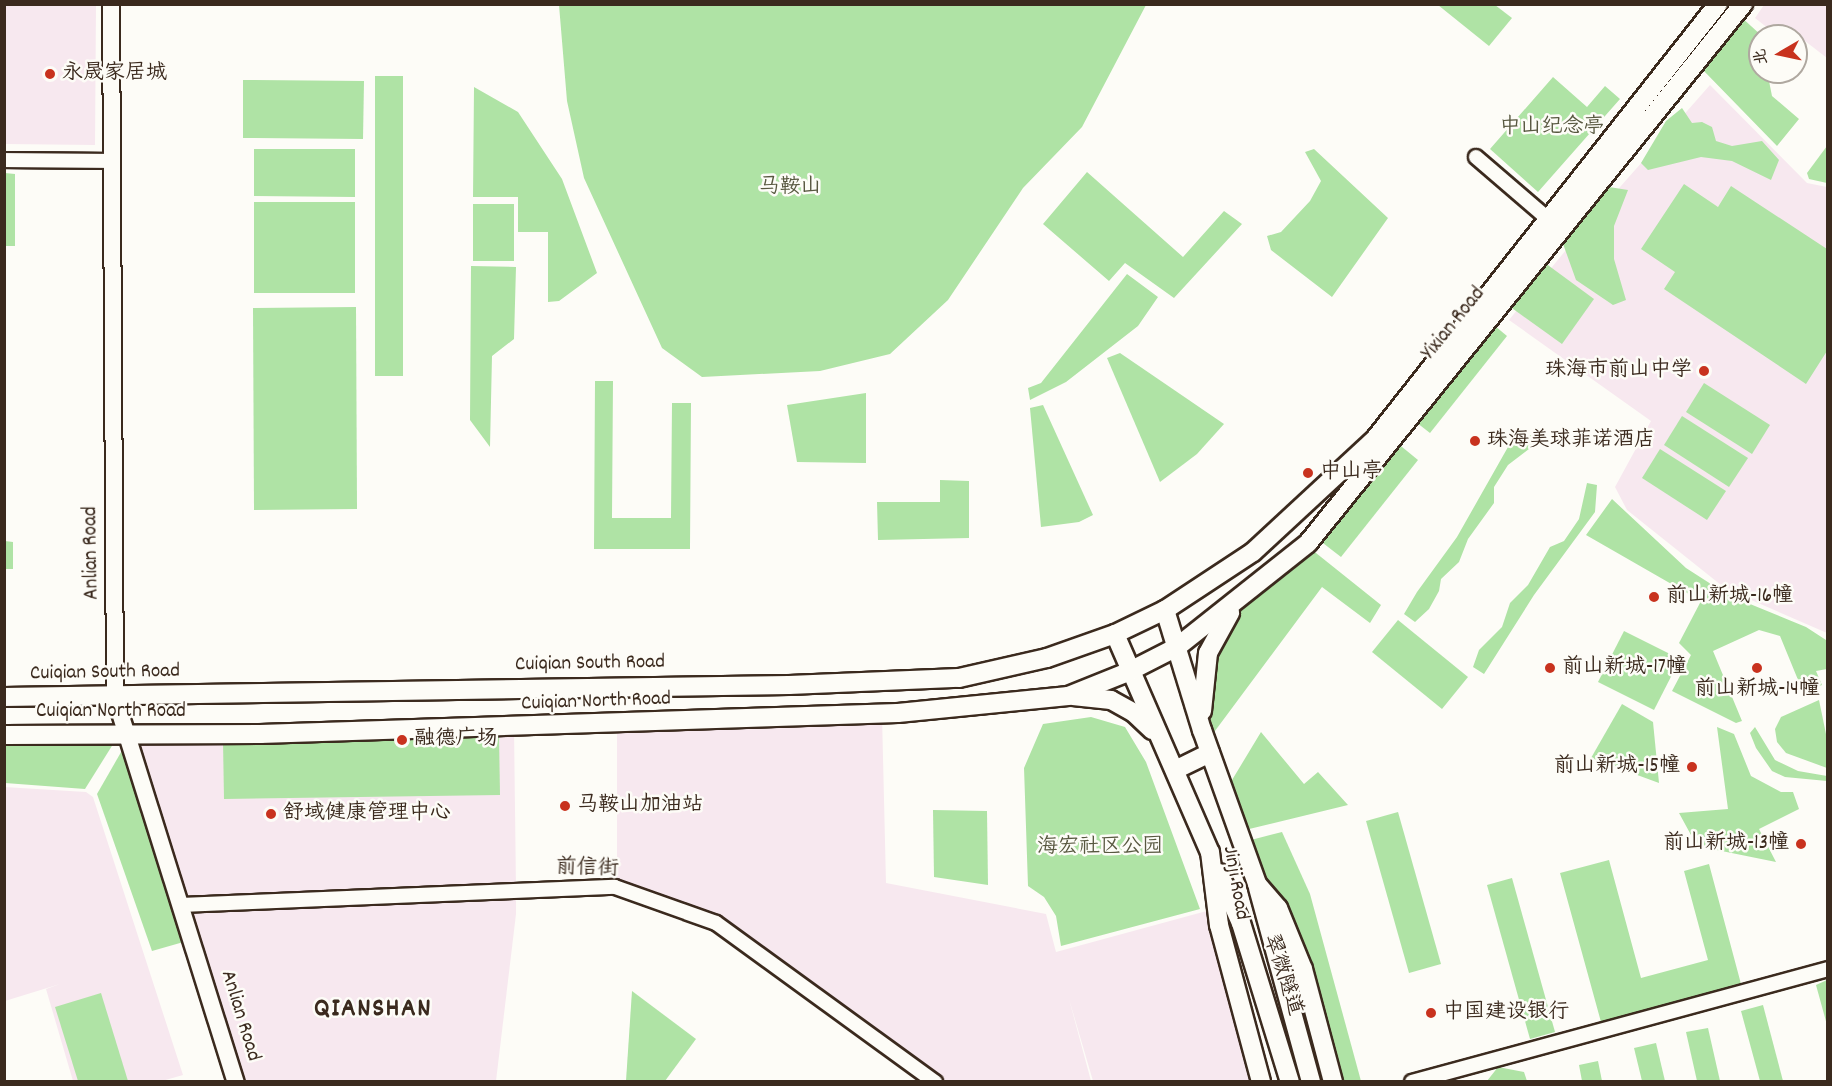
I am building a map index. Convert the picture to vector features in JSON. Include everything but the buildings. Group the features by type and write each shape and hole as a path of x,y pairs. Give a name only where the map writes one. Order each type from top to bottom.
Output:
{"main road":[{"name":"Yixian Road","path":"1165,610 1253,552 1375,439 1718,4"},
{"name":"Yixian Road","path":"1177,647 1308,543 1743,4"},
{"path":"1202,730 1203,678 1208,653 1219,628 1240,599"},
{"name":"Cuiqian South Road","path":"4,697 789,686 959,678 1047,658 1114,634 1165,610"},
{"name":"Jinji Road","path":"1165,610 1202,730 1257,884 1278,908 1303,969 1333,1082"},
{"name":"Jinji Road","path":"1114,634 1128,672 1162,740 1210,852 1220,925 1262,1082"},
{"name":"Cuiqian North Road","path":"4,735 260,734 615,725 898,713 1068,696 1128,672 1177,647"},
{"path":"1068,696 1111,700 1134,713 1162,740"},
{"path":"1175,770 1210,753"},
{"name":"翠微隧道","path":"1210,852 1241,923 1290,1082"},
{"name":"翠微隧道","path":"1257,884 1311,1082"}],"street":[{"name":"Anlian Road","path":"111,4 110,161 115,697 236,1082"},
{"path":"1476,157 1548,219"},
{"path":"4,160 110,161"},
{"name":"前信街","path":"181,904 615,887 716,923 935,1082"},
{"path":"1412,1082 1827,969"}],"shaded area":[{"name":"永晟家居城","path":"5,4 96,5 95,145 5,144"},
{"path":"1764,5 1827,5 1827,58 1808,43 1808,24 1763,24 1755,18"},
{"name":"珠海市前山中学","path":"1710,85 1807,183 1827,187 1827,633 1726,589 1627,510 1615,487 1651,421 1509,320 1583,229"},
{"path":"882,715 886,883 1046,914 1056,952 1214,909 1260,1081 1093,1081 1069,999 1091,1081 932,1081 716,921 617,885 617,726"},
{"path":"514,729 516,888 182,903 126,735"},
{"path":"4,787 86,792 93,797 183,1075 162,1081 73,1081 46,989 60,984 5,1001"},
{"path":"516,891 516,914 496,1081 238,1081 183,906"}],"green space":[{"name":"马鞍山","path":"559,4 1146,5 1082,127 1023,188 948,300 890,354 820,371 702,377 662,348 584,178 567,101"},
{"path":"1438,5 1495,5 1512,18 1489,46"},
{"path":"1740,16 1749,24 1748,84 1770,84 1772,96 1799,119 1777,146 1702,69"},
{"path":"375,76 403,76 403,376 375,376"},
{"name":"中山纪念亭","path":"1553,77 1587,107 1605,86 1620,99 1538,192 1490,149"},
{"path":"243,80 364,81 363,139 243,138"},
{"path":"474,87 518,112 562,179 597,273 559,301 548,302 548,232 518,232 518,197 473,197"},
{"path":"1682,108 1692,123 1702,122 1712,127 1716,141 1732,146 1762,141 1779,160 1771,180 1732,161 1701,157 1648,170 1641,163 1666,121"},
{"path":"1827,146 1827,183 1809,179 1807,173"},
{"path":"254,149 355,149 355,197 254,196"},
{"path":"1314,149 1388,218 1332,297 1271,250 1267,236 1281,232 1310,201 1321,181 1305,152"},
{"path":"1087,172 1183,257 1224,211 1242,224 1174,298 1125,263 1109,281 1043,224"},
{"path":"5,173 15,174 15,246 5,246"},
{"path":"1684,184 1718,207 1731,186 1827,249 1827,351 1806,384 1664,289 1675,272 1641,249"},
{"path":"1609,187 1628,190 1614,226 1614,259 1626,300 1613,305 1576,280 1562,241 1573,224"},
{"path":"254,202 355,202 355,293 254,293"},
{"path":"473,204 514,204 514,261 473,261"},
{"path":"1541,260 1594,299 1562,344 1509,306"},
{"path":"471,266 516,267 514,339 492,356 490,447 470,420"},
{"path":"1127,274 1158,297 1138,326 1066,382 1030,400 1028,388 1041,383"},
{"path":"356,307 357,509 254,510 253,308"},
{"path":"1489,321 1507,336 1430,433 1412,419"},
{"path":"1120,353 1224,424 1197,454 1160,482 1107,358"},
{"path":"595,381 613,381 612,518 671,518 672,403 691,403 690,549 594,549"},
{"path":"1704,383 1770,425 1752,454 1686,412"},
{"path":"866,393 866,463 797,462 787,405"},
{"path":"1043,405 1093,515 1079,522 1041,527 1030,408"},
{"path":"1682,416 1748,458 1729,487 1664,445"},
{"path":"1531,435 1537,443 1508,465 1494,487 1494,503 1468,539 1459,562 1441,579 1439,591 1429,609 1415,622 1404,614 1417,592 1457,537 1508,447"},
{"path":"1396,442 1418,460 1341,557 1319,540"},
{"path":"1660,449 1726,491 1707,520 1642,478"},
{"path":"940,480 969,481 969,538 878,540 877,502 940,502"},
{"path":"1587,483 1597,485 1595,512 1534,595 1484,674 1473,667 1479,650 1502,627 1510,603 1528,585 1550,547 1564,541 1579,519"},
{"path":"1612,499 1686,568 1728,595 1806,627 1826,640 1827,669 1816,671 1822,685 1803,692 1780,636 1759,630 1713,651 1742,721 1736,723 1672,691 1691,655 1679,643 1701,601 1586,535"},
{"path":"5,541 13,542 13,569 5,569"},
{"path":"1311,549 1381,605 1370,623 1322,587 1209,739 1207,677 1222,629 1243,602"},
{"path":"1398,620 1468,677 1442,709 1372,652"},
{"path":"1624,631 1680,659 1654,710 1598,682"},
{"path":"1819,700 1827,739 1827,768 1786,753 1777,742 1775,729 1781,717"},
{"path":"1622,704 1653,722 1659,783 1591,758"},
{"name":"海宏社区公园","path":"1091,717 1125,727 1146,762 1200,909 1061,946 1056,916 1044,897 1028,886 1024,768 1043,724"},
{"path":"1717,727 1734,734 1751,776 1781,792 1793,792 1799,809 1759,829 1776,862 1697,846 1679,813 1728,809"},
{"path":"1755,727 1775,760 1798,771 1827,776 1827,781 1785,777 1772,771 1756,748 1750,733"},
{"path":"1261,732 1304,784 1318,772 1348,805 1245,830 1229,785"},
{"path":"499,736 500,795 224,799 223,741"},
{"path":"4,741 115,741 85,789 5,783"},
{"path":"124,747 187,941 152,951 97,794"},
{"path":"933,810 987,811 988,885 934,877"},
{"path":"1398,812 1441,964 1409,973 1366,821"},
{"path":"1282,832 1310,894 1361,1081 1339,1081 1247,841"},
{"path":"1609,860 1641,978 1708,960 1684,871 1709,864 1741,984 1601,1022 1560,873"},
{"path":"1512,878 1555,1032 1530,1039 1487,885"},
{"path":"1827,980 1827,1025 1816,985"},
{"path":"632,991 696,1039 665,1081 626,1081"},
{"path":"101,993 128,1081 78,1081 55,1007"},
{"path":"1763,1005 1783,1081 1760,1081 1741,1011"},
{"path":"1708,1028 1720,1081 1697,1081 1686,1032"},
{"path":"1656,1043 1665,1081 1642,1081 1634,1048"},
{"path":"1598,1061 1602,1081 1582,1081 1579,1065"},
{"path":"1498,1067 1524,1072 1527,1081 1487,1081"}],"place":[{"name":"永晟家居城","path":"50,74"},
{"name":"珠海市前山中学","path":"1704,371"},
{"name":"珠海美球菲诺酒店","path":"1475,441"},
{"name":"中山亭","path":"1308,473"},
{"name":"前山新城-16幢","path":"1654,597"},
{"name":"前山新城-17幢","path":"1550,668"},
{"name":"前山新城-14幢","path":"1757,668"},
{"name":"融德广场","path":"402,740"},
{"name":"前山新城-15幢","path":"1692,767"},
{"name":"马鞍山加油站","path":"565,806"},
{"name":"舒域健康管理中心","path":"271,814"},
{"name":"前山新城-13幢","path":"1801,844"},
{"name":"中国建设银行","path":"1431,1013"}],"district":[{"name":"QIANSHAN","path":"373,1010"}]}
